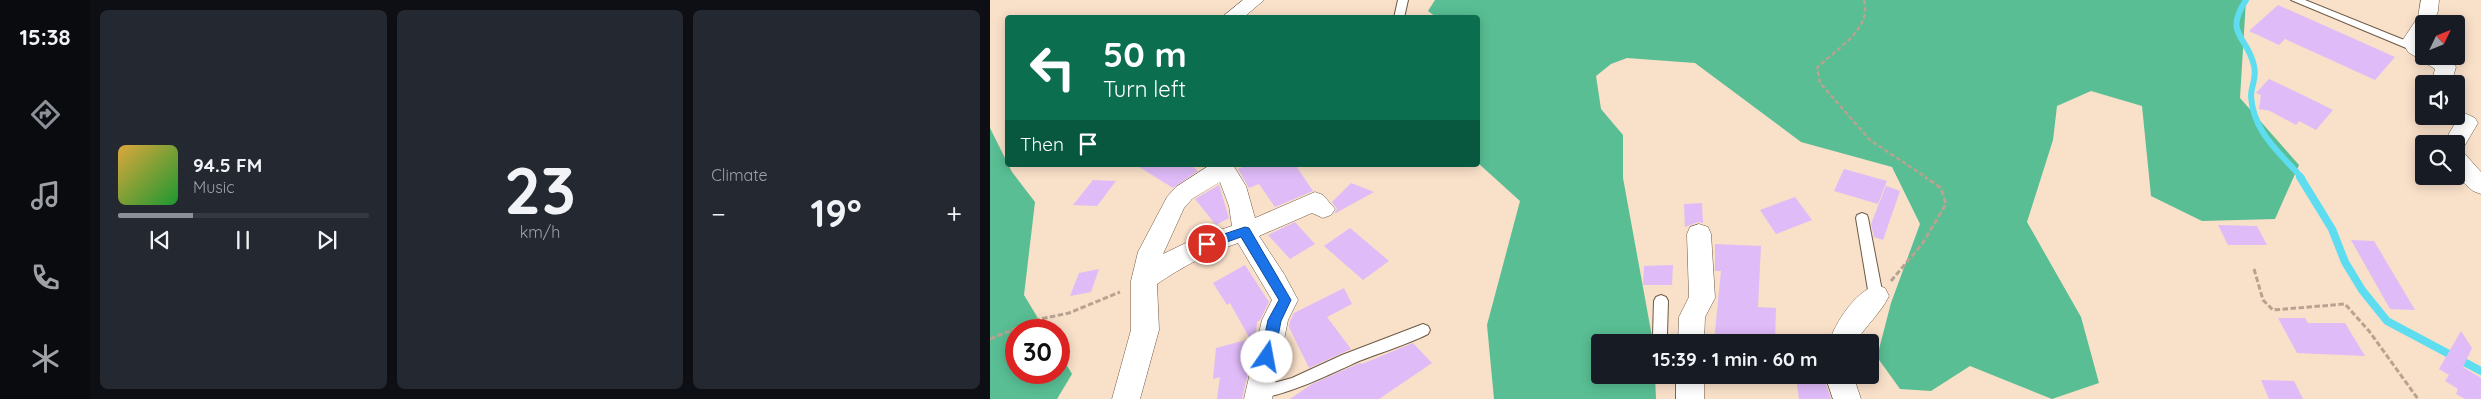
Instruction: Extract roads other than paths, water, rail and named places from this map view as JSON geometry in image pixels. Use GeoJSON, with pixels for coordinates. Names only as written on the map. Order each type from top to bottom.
{"type":"FeatureCollection","features":[{"type":"Feature","properties":{"kind":"street"},"geometry":{"type":"LineString","coordinates":[[1234,15],[1255,0]]}},
{"type":"Feature","properties":{"kind":"street"},"geometry":{"type":"LineString","coordinates":[[2428,15],[2430,0]]}},
{"type":"Feature","properties":{"kind":"street"},"geometry":{"type":"LineString","coordinates":[[2460,135],[2467,123],[2465,122]]}},
{"type":"Feature","properties":{"kind":"street"},"geometry":{"type":"LineString","coordinates":[[1126,399],[1145,330],[1145,279],[1150,252],[1175,203],[1184,193],[1222,167],[1241,206],[1246,236],[1285,300],[1274,320],[1259,396]]}},
{"type":"Feature","properties":{"kind":"street"},"geometry":{"type":"LineString","coordinates":[[2465,171],[2481,184]]}},
{"type":"Feature","properties":{"kind":"street"},"geometry":{"type":"LineString","coordinates":[[1145,279],[1170,262],[1207,244],[1245,231],[1315,202],[1323,209]]}},
{"type":"Feature","properties":{"kind":"street"},"geometry":{"type":"LineString","coordinates":[[1691,334],[1692,317],[1702,298],[1699,234]]}},
{"type":"Feature","properties":{"kind":"street"},"geometry":{"type":"LineString","coordinates":[[1847,334],[1855,319],[1876,296]]}},
{"type":"Feature","properties":{"kind":"street"},"geometry":{"type":"LineString","coordinates":[[1690,384],[1690,399]]}},
{"type":"Feature","properties":{"kind":"street"},"geometry":{"type":"LineString","coordinates":[[1842,384],[1847,399]]}},
{"type":"Feature","properties":{"kind":"lane"},"geometry":{"type":"LineString","coordinates":[[1400,15],[1403,0]]}},
{"type":"Feature","properties":{"kind":"lane"},"geometry":{"type":"LineString","coordinates":[[2296,0],[2415,50]]}},
{"type":"Feature","properties":{"kind":"lane"},"geometry":{"type":"LineString","coordinates":[[1862,218],[1876,296]]}},
{"type":"Feature","properties":{"kind":"lane"},"geometry":{"type":"LineString","coordinates":[[1660,301],[1660,334]]}},
{"type":"Feature","properties":{"kind":"lane"},"geometry":{"type":"LineString","coordinates":[[1259,396],[1300,384],[1348,360],[1423,330]]}},
{"type":"Feature","properties":{"kind":"waterway"},"geometry":{"type":"LineString","coordinates":[[2246,0],[2239,12],[2237,28],[2254,66],[2255,75],[2251,92],[2253,109],[2262,131],[2269,141],[2302,178]]}},
{"type":"Feature","properties":{"kind":"waterway"},"geometry":{"type":"LineString","coordinates":[[2300,177],[2332,229],[2345,262],[2362,290],[2387,321],[2481,371]]}}]}
